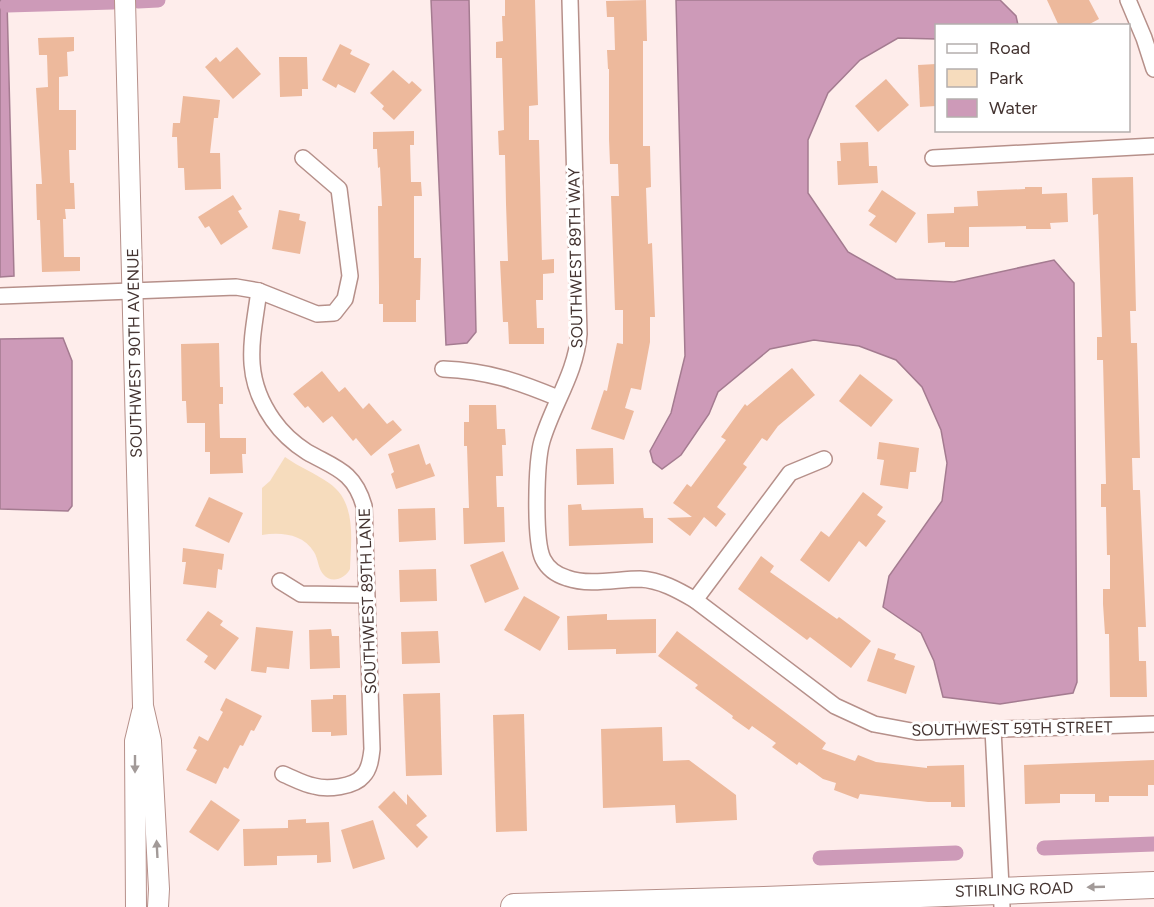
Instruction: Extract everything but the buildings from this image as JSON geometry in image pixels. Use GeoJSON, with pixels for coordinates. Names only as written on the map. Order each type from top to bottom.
{"type":"FeatureCollection","features":[{"type":"Feature","properties":{"kind":"main road","name":"STIRLING ROAD"},"geometry":{"type":"LineString","coordinates":[[514,907],[1001,898],[1154,885]]}},
{"type":"Feature","properties":{"kind":"street","name":"SOUTHWEST 90TH AVENUE"},"geometry":{"type":"LineString","coordinates":[[125,0],[143,706],[151,741],[158,907]]}},
{"type":"Feature","properties":{"kind":"street","name":"SOUTHWEST 89TH WAY"},"geometry":{"type":"LineString","coordinates":[[570,0],[579,334],[572,370],[558,398],[538,459],[539,547],[543,559],[558,575],[570,580],[584,582],[642,579],[660,583],[695,600]]}},
{"type":"Feature","properties":{"kind":"street"},"geometry":{"type":"LineString","coordinates":[[1128,0],[1154,69]]}},
{"type":"Feature","properties":{"kind":"street"},"geometry":{"type":"LineString","coordinates":[[933,158],[1154,146]]}},
{"type":"Feature","properties":{"kind":"street"},"geometry":{"type":"LineString","coordinates":[[0,296],[236,287],[259,291],[306,311],[326,315],[334,313],[345,299],[350,276],[339,189],[303,158]]}},
{"type":"Feature","properties":{"kind":"street","name":"SOUTHWEST 89TH LANE"},"geometry":{"type":"LineString","coordinates":[[259,291],[252,339],[252,371],[256,387],[267,411],[284,435],[305,451],[342,470],[356,486],[364,506],[372,749],[369,766],[362,778],[344,785],[315,787],[283,774]]}},
{"type":"Feature","properties":{"kind":"street"},"geometry":{"type":"LineString","coordinates":[[443,369],[468,370],[513,380],[558,398]]}},
{"type":"Feature","properties":{"kind":"street"},"geometry":{"type":"LineString","coordinates":[[695,600],[790,473],[824,459]]}},
{"type":"Feature","properties":{"kind":"street"},"geometry":{"type":"LineString","coordinates":[[280,581],[301,594],[366,595]]}},
{"type":"Feature","properties":{"kind":"street","name":"SOUTHWEST 59TH STREET"},"geometry":{"type":"LineString","coordinates":[[695,600],[835,706],[855,717],[895,729],[917,732],[1154,724]]}},
{"type":"Feature","properties":{"kind":"street","name":"SOUTHWEST 90TH AVENUE"},"geometry":{"type":"LineString","coordinates":[[136,907],[135,741],[143,706]]}},
{"type":"Feature","properties":{"kind":"street"},"geometry":{"type":"LineString","coordinates":[[993,729],[1001,898]]}},
{"type":"Feature","properties":{"kind":"green space"},"geometry":{"type":"Polygon","coordinates":[[[285,457],[329,483],[344,500],[350,522],[351,546],[350,569],[341,578],[330,579],[321,572],[314,552],[304,541],[284,534],[262,535],[262,488],[270,481],[285,457]]]}},
{"type":"Feature","properties":{"kind":"water"},"geometry":{"type":"Polygon","coordinates":[[[0,0],[7,0],[14,276],[0,277],[0,0]]]}},
{"type":"Feature","properties":{"kind":"water"},"geometry":{"type":"Polygon","coordinates":[[[431,0],[469,0],[476,332],[467,343],[446,345],[431,0]]]}},
{"type":"Feature","properties":{"kind":"water"},"geometry":{"type":"Polygon","coordinates":[[[676,0],[1000,0],[1016,16],[1018,24],[935,24],[935,39],[898,38],[860,60],[828,93],[808,140],[808,193],[848,252],[896,279],[954,282],[1054,260],[1074,283],[1077,682],[1073,693],[1000,704],[943,697],[934,661],[921,633],[883,607],[889,576],[942,501],[947,463],[941,430],[922,387],[896,360],[859,346],[814,340],[770,349],[718,392],[709,414],[681,455],[662,469],[653,462],[650,451],[671,413],[685,356],[676,0]]]}},
{"type":"Feature","properties":{"kind":"water"},"geometry":{"type":"Polygon","coordinates":[[[63,338],[72,361],[72,506],[68,511],[0,509],[0,339],[63,338]]]}},
{"type":"Feature","properties":{"kind":"waterway"},"geometry":{"type":"LineString","coordinates":[[138,1],[158,0]]}},
{"type":"Feature","properties":{"kind":"waterway"},"geometry":{"type":"LineString","coordinates":[[7,5],[113,2]]}},
{"type":"Feature","properties":{"kind":"waterway"},"geometry":{"type":"LineString","coordinates":[[1044,848],[1154,844]]}},
{"type":"Feature","properties":{"kind":"waterway"},"geometry":{"type":"LineString","coordinates":[[820,858],[956,853]]}}]}
